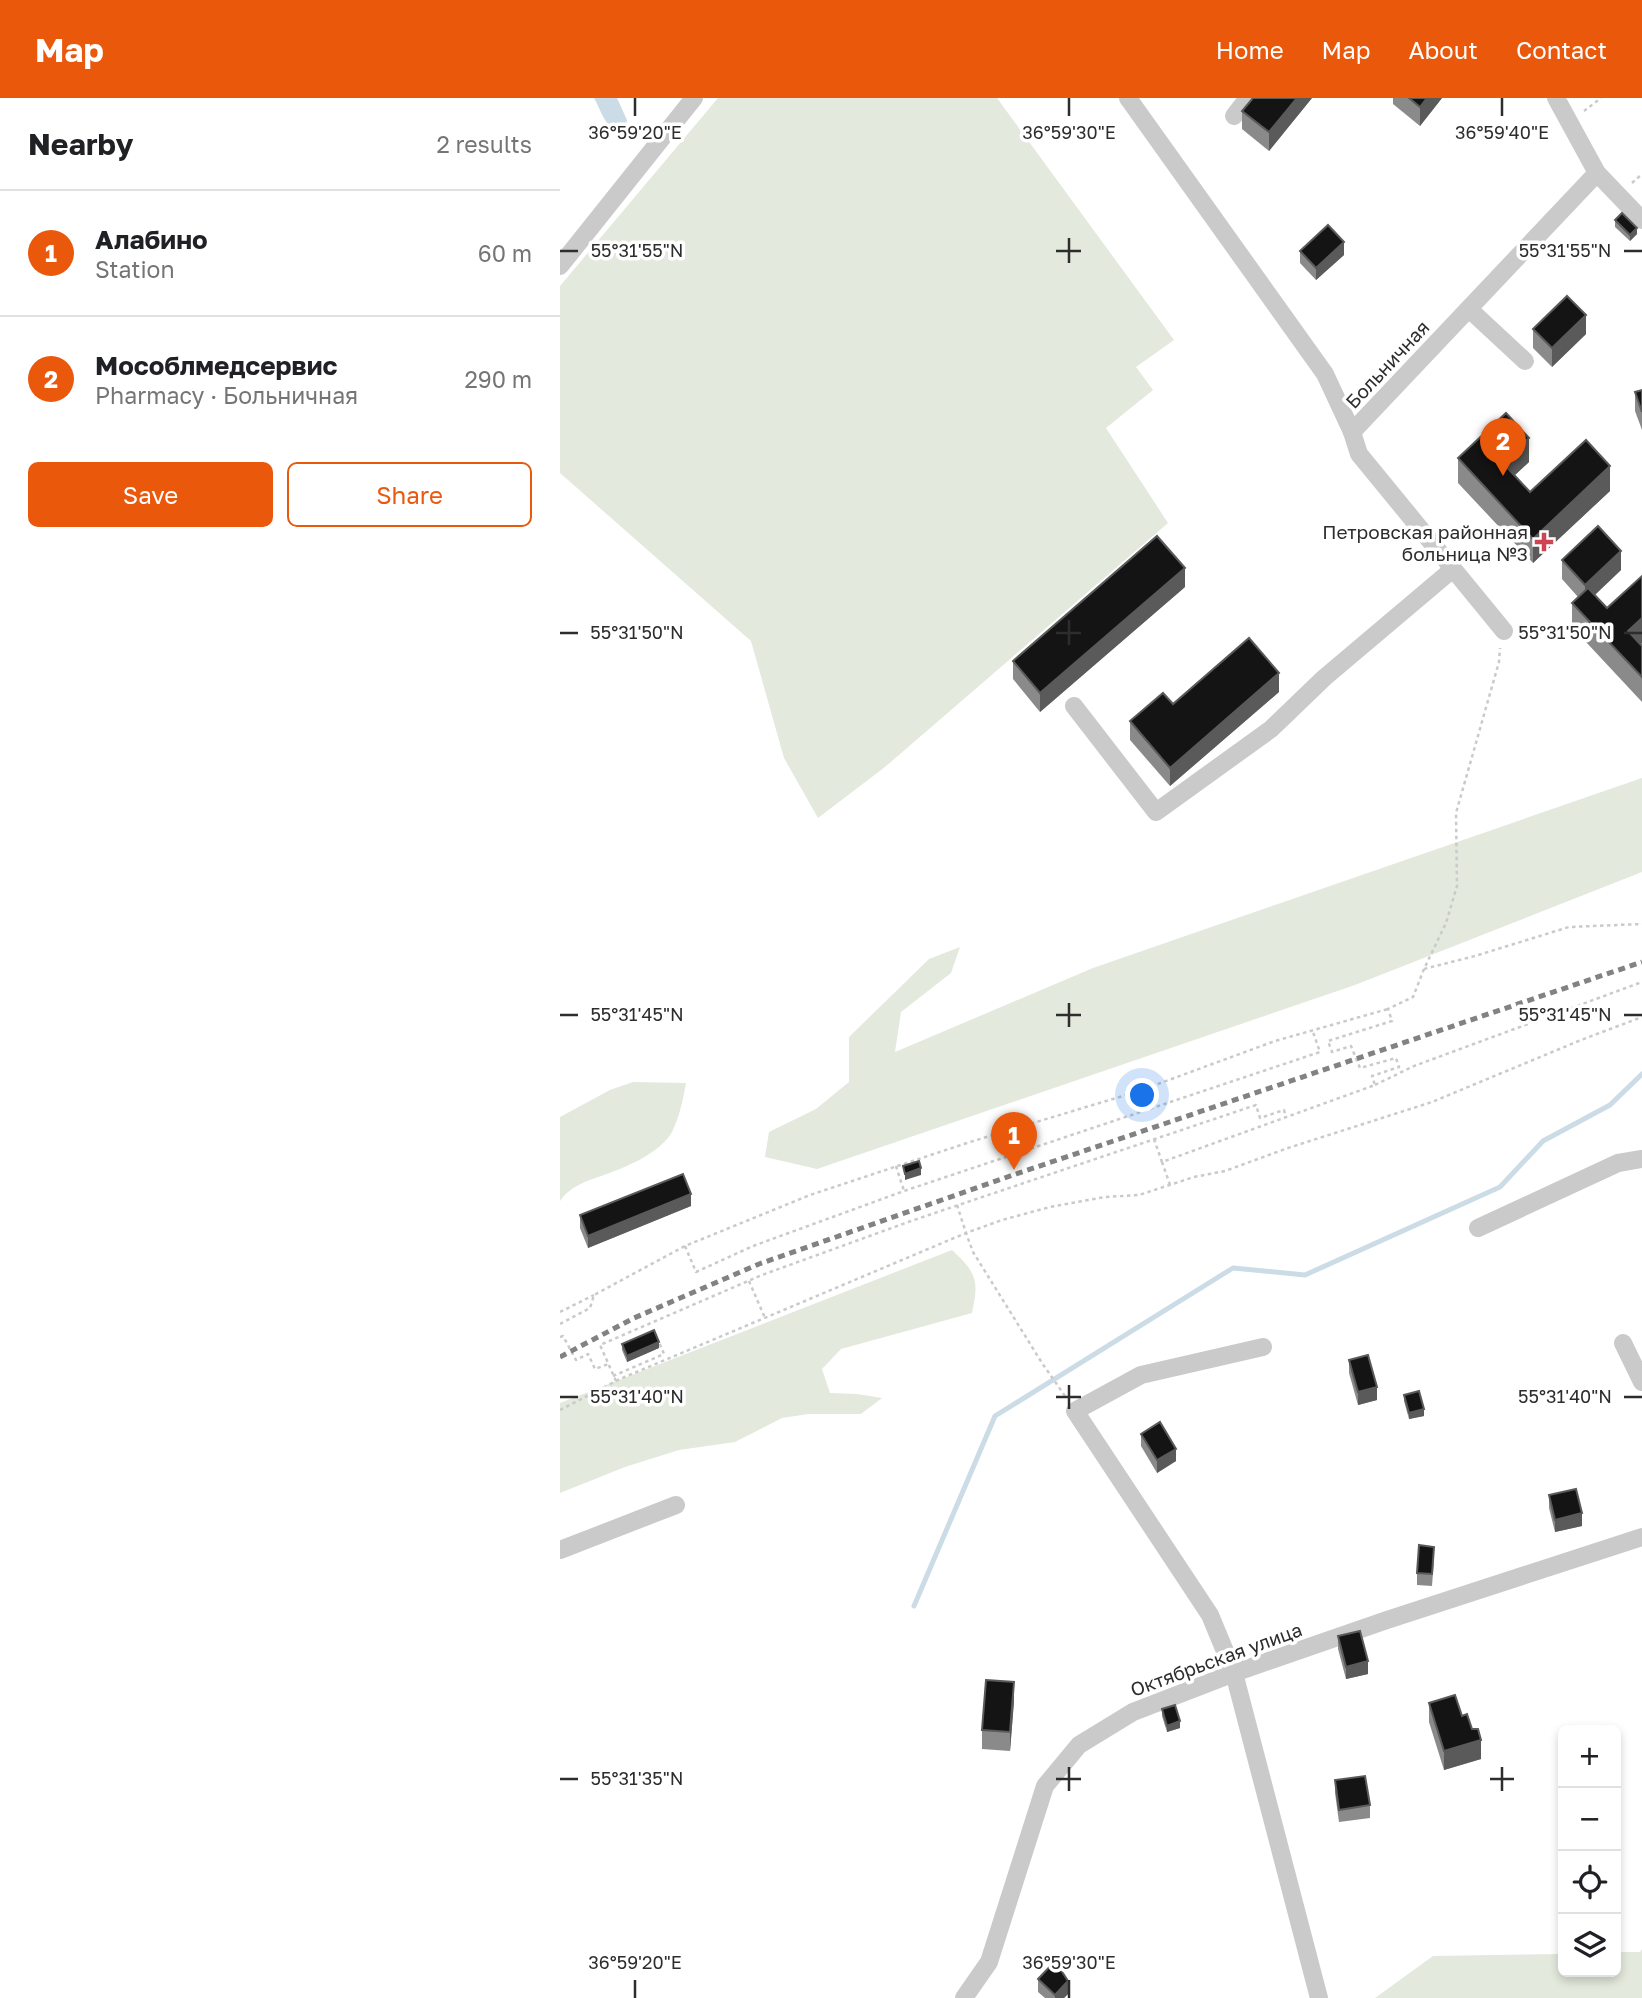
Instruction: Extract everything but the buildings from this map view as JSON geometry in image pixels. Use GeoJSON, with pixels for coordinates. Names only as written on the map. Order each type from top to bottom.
{"type":"FeatureCollection","features":[{"type":"Feature","properties":{"kind":"street"},"geometry":{"type":"LineString","coordinates":[[560,266],[694,98]]}},
{"type":"Feature","properties":{"kind":"street"},"geometry":{"type":"LineString","coordinates":[[1128,98],[1325,374],[1352,432]]}},
{"type":"Feature","properties":{"kind":"street"},"geometry":{"type":"LineString","coordinates":[[1234,117],[1248,98]]}},
{"type":"Feature","properties":{"kind":"street"},"geometry":{"type":"LineString","coordinates":[[1556,98],[1597,173],[1642,220]]}},
{"type":"Feature","properties":{"kind":"street","name":"Больничная"},"geometry":{"type":"LineString","coordinates":[[1504,631],[1359,454],[1352,432],[1597,173]]}},
{"type":"Feature","properties":{"kind":"street"},"geometry":{"type":"LineString","coordinates":[[1469,309],[1525,361]]}},
{"type":"Feature","properties":{"kind":"street"},"geometry":{"type":"LineString","coordinates":[[1074,706],[1156,813],[1272,729],[1324,678],[1453,569]]}},
{"type":"Feature","properties":{"kind":"street"},"geometry":{"type":"LineString","coordinates":[[1478,1228],[1618,1163],[1642,1159]]}},
{"type":"Feature","properties":{"kind":"street"},"geometry":{"type":"LineString","coordinates":[[1623,1343],[1642,1382]]}},
{"type":"Feature","properties":{"kind":"street"},"geometry":{"type":"LineString","coordinates":[[1263,1347],[1141,1374],[1074,1411],[1210,1615],[1234,1673],[1319,1998]]}},
{"type":"Feature","properties":{"kind":"street"},"geometry":{"type":"LineString","coordinates":[[560,1550],[676,1505]]}},
{"type":"Feature","properties":{"kind":"street","name":"Октябрьская улица"},"geometry":{"type":"LineString","coordinates":[[964,1998],[989,1962],[1045,1786],[1079,1745],[1133,1712],[1234,1673],[1642,1537]]}},
{"type":"Feature","properties":{"kind":"path"},"geometry":{"type":"LineString","coordinates":[[1569,123],[1601,98]]}},
{"type":"Feature","properties":{"kind":"path"},"geometry":{"type":"LineString","coordinates":[[560,1312],[685,1246],[810,1195],[1136,1092],[1275,1041],[1388,1009],[1413,997],[1446,923],[1457,887],[1456,813],[1499,662],[1504,631]]}},
{"type":"Feature","properties":{"kind":"path"},"geometry":{"type":"LineString","coordinates":[[1424,969],[1569,927],[1642,924]]}},
{"type":"Feature","properties":{"kind":"path"},"geometry":{"type":"LineString","coordinates":[[1162,1162],[1375,1085],[1414,1066],[1642,982]]}},
{"type":"Feature","properties":{"kind":"path"},"geometry":{"type":"LineString","coordinates":[[1375,1085],[1372,1076],[1399,1067],[1395,1058],[1360,1068],[1351,1046],[1332,1052],[1328,1041],[1392,1021],[1388,1009]]}},
{"type":"Feature","properties":{"kind":"path"},"geometry":{"type":"LineString","coordinates":[[560,1410],[616,1381],[966,1233],[1050,1207],[1105,1196],[1139,1195],[1194,1177],[1226,1171],[1288,1148],[1432,1102],[1642,1017]]}},
{"type":"Feature","properties":{"kind":"path"},"geometry":{"type":"LineString","coordinates":[[685,1246],[696,1272],[753,1246],[904,1191],[1320,1052],[1313,1032]]}},
{"type":"Feature","properties":{"kind":"path"},"geometry":{"type":"LineString","coordinates":[[1136,1092],[1143,1111]]}},
{"type":"Feature","properties":{"kind":"path"},"geometry":{"type":"LineString","coordinates":[[616,1381],[600,1345],[749,1281],[957,1205],[1256,1105],[1260,1118],[1284,1110],[1286,1117]]}},
{"type":"Feature","properties":{"kind":"path"},"geometry":{"type":"LineString","coordinates":[[1154,1139],[1170,1185]]}},
{"type":"Feature","properties":{"kind":"path"},"geometry":{"type":"LineString","coordinates":[[896,1166],[904,1191]]}},
{"type":"Feature","properties":{"kind":"path"},"geometry":{"type":"LineString","coordinates":[[957,1205],[973,1252],[1063,1392]]}},
{"type":"Feature","properties":{"kind":"path"},"geometry":{"type":"LineString","coordinates":[[749,1281],[765,1318]]}},
{"type":"Feature","properties":{"kind":"path"},"geometry":{"type":"LineString","coordinates":[[560,1324],[590,1308],[594,1295]]}},
{"type":"Feature","properties":{"kind":"path"},"geometry":{"type":"LineString","coordinates":[[613,1376],[664,1354],[649,1323]]}},
{"type":"Feature","properties":{"kind":"path"},"geometry":{"type":"LineString","coordinates":[[560,1337],[563,1336],[576,1360],[588,1354],[596,1369],[608,1364]]}},
{"type":"Feature","properties":{"kind":"shaded area"},"geometry":{"type":"Polygon","coordinates":[[[594,98],[617,98],[627,120],[625,135],[608,124],[594,98]]]}},
{"type":"Feature","properties":{"kind":"shaded area"},"geometry":{"type":"Polygon","coordinates":[[[718,98],[997,98],[1174,340],[1136,367],[1153,390],[1106,428],[1168,523],[885,767],[818,818],[784,758],[751,641],[560,473],[560,286],[718,98]]]}},
{"type":"Feature","properties":{"kind":"shaded area"},"geometry":{"type":"Polygon","coordinates":[[[1642,778],[1642,872],[1355,985],[817,1169],[765,1157],[769,1132],[816,1109],[849,1082],[849,1037],[929,959],[960,947],[951,973],[901,1012],[895,1052],[1093,968],[1642,778]]]}},
{"type":"Feature","properties":{"kind":"shaded area"},"geometry":{"type":"Polygon","coordinates":[[[633,1082],[686,1083],[673,1130],[651,1153],[578,1185],[560,1201],[560,1117],[610,1090],[633,1082]]]}},
{"type":"Feature","properties":{"kind":"shaded area"},"geometry":{"type":"Polygon","coordinates":[[[952,1250],[967,1265],[974,1278],[972,1313],[841,1349],[822,1369],[830,1393],[882,1398],[861,1414],[808,1414],[782,1418],[735,1442],[679,1450],[625,1467],[560,1493],[560,1403],[952,1250]]]}},
{"type":"Feature","properties":{"kind":"shaded area"},"geometry":{"type":"Polygon","coordinates":[[[1642,1949],[1642,1998],[1375,1998],[1433,1956],[1558,1954],[1558,1977],[1621,1977],[1621,1952],[1640,1952],[1642,1949]]]}},
{"type":"Feature","properties":{"kind":"waterway"},"geometry":{"type":"LineString","coordinates":[[914,1606],[995,1416],[1233,1268],[1305,1275],[1500,1187],[1543,1141],[1610,1105],[1642,1074]]}},
{"type":"Feature","properties":{"kind":"railway"},"geometry":{"type":"LineString","coordinates":[[560,1357],[634,1318],[759,1264],[1642,962]]}},
{"type":"Feature","properties":{"kind":"place","name":"Мособлмедсервис"},"geometry":{"type":"Point","coordinates":[1503,476]}},
{"type":"Feature","properties":{"kind":"place","name":"Петровская районная больница №3"},"geometry":{"type":"Point","coordinates":[1544,542]}},
{"type":"Feature","properties":{"kind":"place","name":"Алабино"},"geometry":{"type":"Point","coordinates":[1014,1170]}}]}
